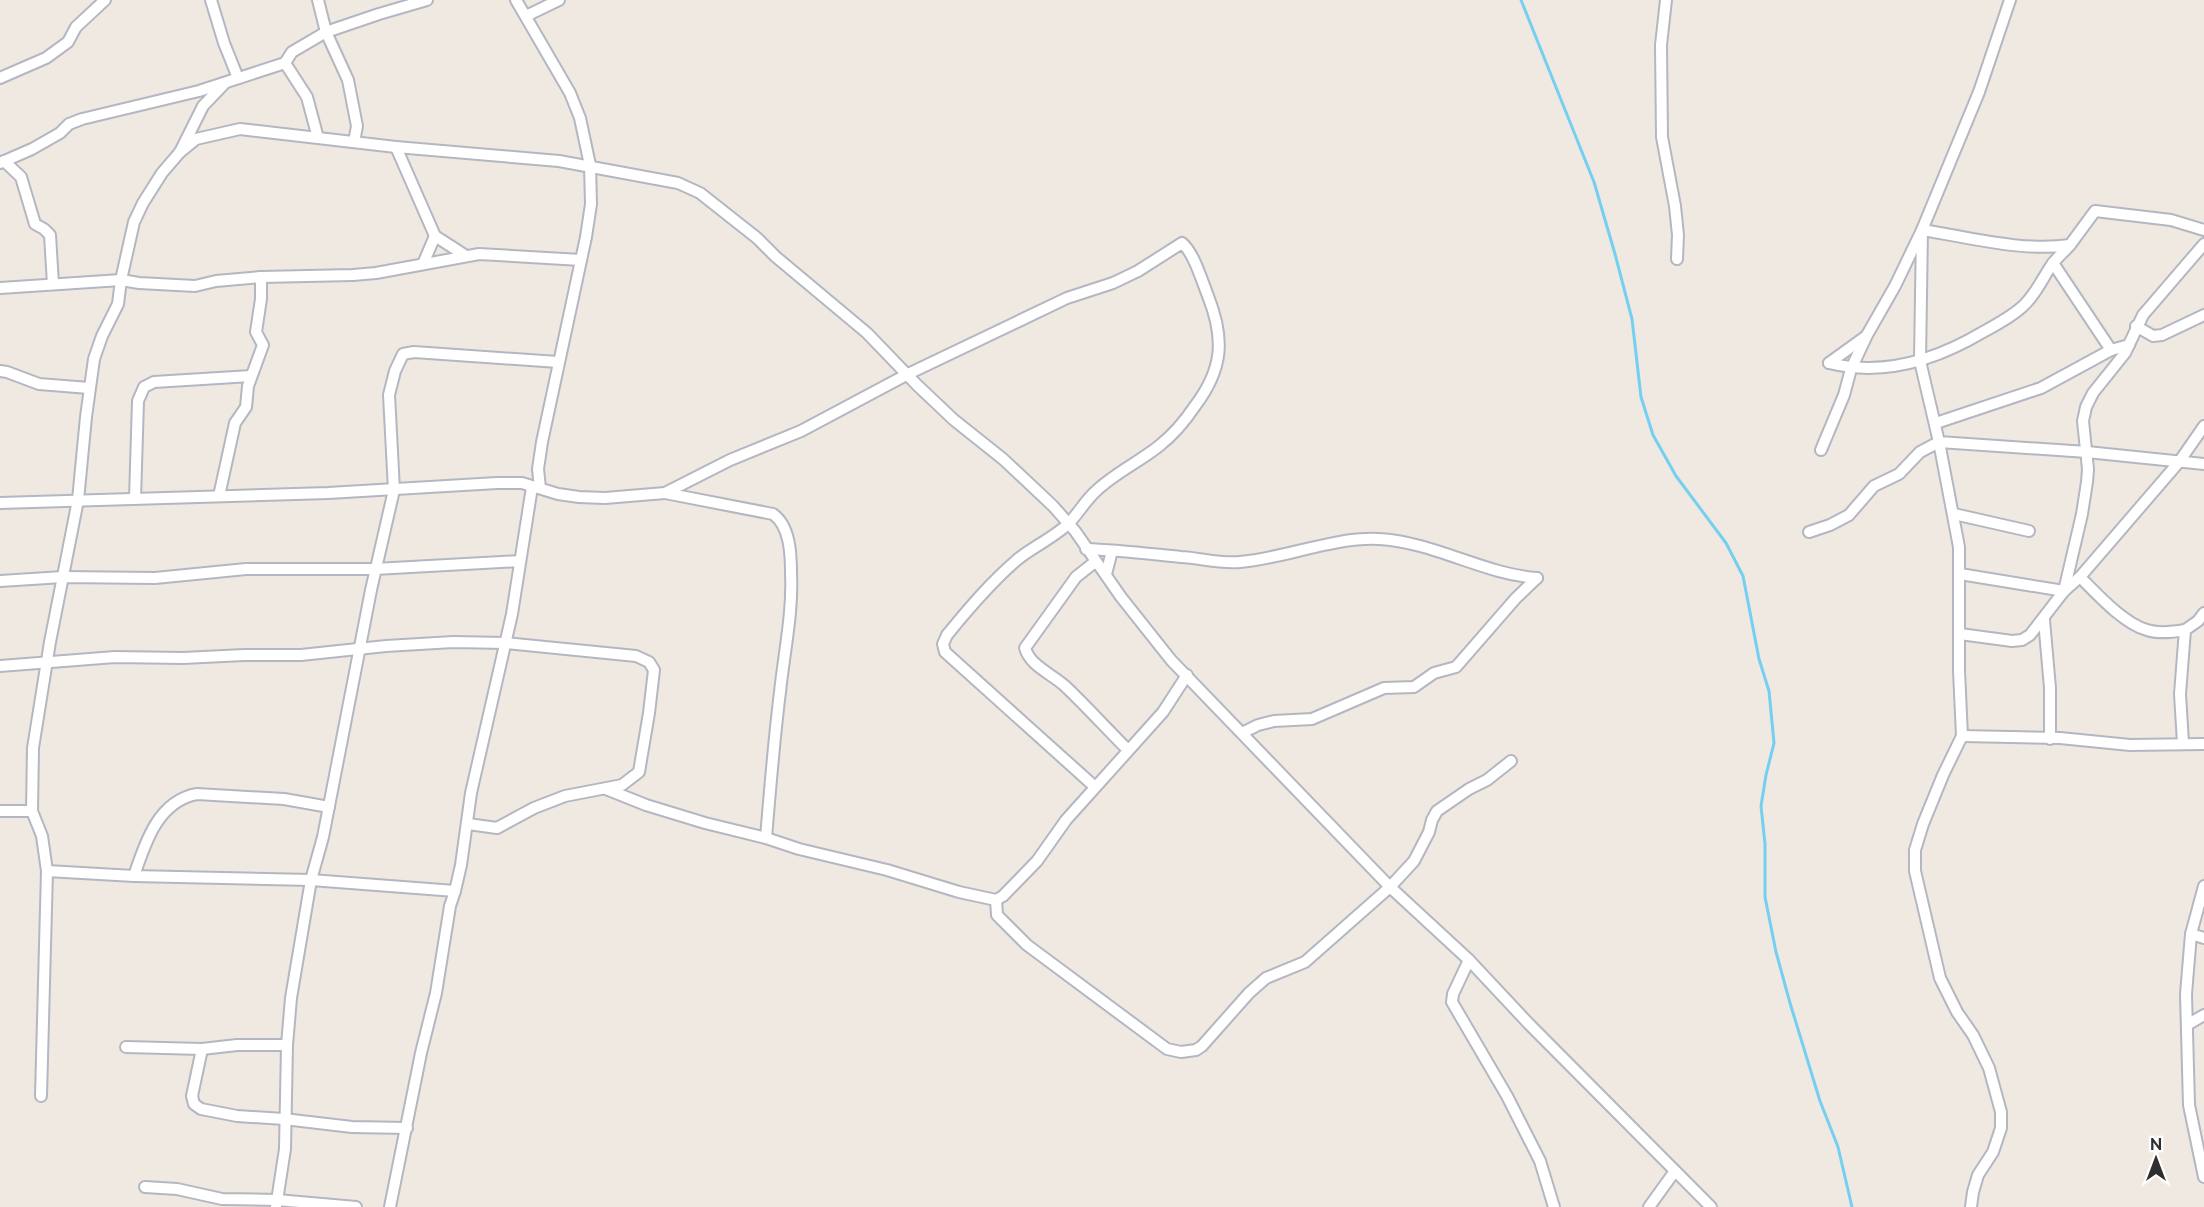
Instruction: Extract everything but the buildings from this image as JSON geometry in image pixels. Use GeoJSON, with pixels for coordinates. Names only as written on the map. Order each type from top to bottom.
{"type":"FeatureCollection","features":[{"type":"Feature","properties":{"kind":"street"},"geometry":{"type":"LineString","coordinates":[[1,76],[45,58],[68,42],[76,27],[105,0]]}},
{"type":"Feature","properties":{"kind":"street"},"geometry":{"type":"LineString","coordinates":[[211,0],[238,78]]}},
{"type":"Feature","properties":{"kind":"street"},"geometry":{"type":"LineString","coordinates":[[318,0],[326,32],[348,80],[357,126],[354,142]]}},
{"type":"Feature","properties":{"kind":"street"},"geometry":{"type":"LineString","coordinates":[[53,284],[50,235],[35,224],[21,177],[2,162],[32,149],[60,133],[69,124],[82,119],[224,84],[285,63],[292,51],[326,32],[427,0]]}},
{"type":"Feature","properties":{"kind":"street"},"geometry":{"type":"LineString","coordinates":[[390,1207],[423,1042],[436,993],[450,906],[456,891],[471,793],[506,643],[531,486],[538,469],[591,204],[590,165],[583,128],[576,107],[516,0]]}},
{"type":"Feature","properties":{"kind":"street"},"geometry":{"type":"LineString","coordinates":[[526,16],[559,0]]}},
{"type":"Feature","properties":{"kind":"street"},"geometry":{"type":"LineString","coordinates":[[1666,0],[1661,45],[1661,114],[1664,152],[1675,206],[1678,235],[1677,259]]}},
{"type":"Feature","properties":{"kind":"street"},"geometry":{"type":"LineString","coordinates":[[1821,450],[1844,395],[1851,369],[1922,230],[1979,92],[2010,0]]}},
{"type":"Feature","properties":{"kind":"street"},"geometry":{"type":"LineString","coordinates":[[285,63],[308,97],[318,138]]}},
{"type":"Feature","properties":{"kind":"street"},"geometry":{"type":"LineString","coordinates":[[180,152],[203,106],[224,84]]}},
{"type":"Feature","properties":{"kind":"street"},"geometry":{"type":"LineString","coordinates":[[357,126],[372,144]]}},
{"type":"Feature","properties":{"kind":"street"},"geometry":{"type":"LineString","coordinates":[[41,1096],[47,871],[42,836],[32,811],[33,748],[55,613],[78,500],[89,388],[99,341],[118,304],[134,222],[162,173],[180,152],[196,139],[240,129],[396,147],[590,165],[678,183],[700,193],[757,238],[776,257],[867,333],[954,420],[1002,459],[1053,506],[1069,524],[1142,624],[1186,675],[1390,887],[1470,960],[1528,1023],[1711,1207]]}},
{"type":"Feature","properties":{"kind":"street"},"geometry":{"type":"LineString","coordinates":[[396,147],[435,236],[465,256]]}},
{"type":"Feature","properties":{"kind":"street"},"geometry":{"type":"LineString","coordinates":[[1867,335],[1829,363],[1851,369],[1890,367],[1920,361],[1947,352],[1969,341],[2023,307],[2053,262],[2070,245],[2095,211],[2171,220],[2204,230]]}},
{"type":"Feature","properties":{"kind":"street"},"geometry":{"type":"LineString","coordinates":[[1922,230],[2026,246],[2070,245]]}},
{"type":"Feature","properties":{"kind":"street"},"geometry":{"type":"LineString","coordinates":[[1922,230],[1920,361],[1936,423],[1954,514],[1960,574],[1962,736],[1923,824],[1915,850],[1915,861],[1940,978],[1989,1068],[2001,1112],[2001,1128],[1993,1152],[1978,1175],[1972,1192],[1971,1207]]}},
{"type":"Feature","properties":{"kind":"street"},"geometry":{"type":"LineString","coordinates":[[423,264],[435,236]]}},
{"type":"Feature","properties":{"kind":"street"},"geometry":{"type":"LineString","coordinates":[[665,493],[730,460],[810,426],[908,374],[1067,298],[1113,283],[1138,271],[1179,244],[1185,245],[1211,304],[1218,328],[1220,350],[1217,369],[1210,385],[1184,422],[1159,446],[1095,491],[1069,524],[1033,548],[1002,573],[947,635],[943,644],[945,652],[1094,786]]}},
{"type":"Feature","properties":{"kind":"street"},"geometry":{"type":"LineString","coordinates":[[2064,591],[2082,514],[2088,469],[2083,421],[2086,408],[2093,393],[2120,360],[2136,326],[2154,301],[2204,244]]}},
{"type":"Feature","properties":{"kind":"street"},"geometry":{"type":"LineString","coordinates":[[0,288],[121,280],[195,286],[261,276],[376,273],[465,256],[489,254],[581,260]]}},
{"type":"Feature","properties":{"kind":"street"},"geometry":{"type":"LineString","coordinates":[[2053,262],[2111,350]]}},
{"type":"Feature","properties":{"kind":"street"},"geometry":{"type":"LineString","coordinates":[[219,496],[235,423],[246,407],[251,376],[263,345],[256,332],[261,299],[261,276]]}},
{"type":"Feature","properties":{"kind":"street"},"geometry":{"type":"LineString","coordinates":[[2136,326],[2153,336],[2162,335],[2204,315]]}},
{"type":"Feature","properties":{"kind":"street"},"geometry":{"type":"LineString","coordinates":[[1936,423],[2041,388],[2111,350],[2129,345]]}},
{"type":"Feature","properties":{"kind":"street"},"geometry":{"type":"LineString","coordinates":[[276,1204],[285,1149],[286,1046],[291,998],[311,880],[329,807],[375,569],[394,490],[389,395],[395,371],[402,354],[414,352],[558,362]]}},
{"type":"Feature","properties":{"kind":"street"},"geometry":{"type":"LineString","coordinates":[[0,371],[39,384],[89,388]]}},
{"type":"Feature","properties":{"kind":"street"},"geometry":{"type":"LineString","coordinates":[[135,499],[138,401],[144,387],[154,382],[251,376]]}},
{"type":"Feature","properties":{"kind":"street"},"geometry":{"type":"LineString","coordinates":[[1960,634],[2012,641],[2022,640],[2030,635],[2044,620],[2064,591],[2080,577],[2179,462],[2204,426]]}},
{"type":"Feature","properties":{"kind":"street"},"geometry":{"type":"LineString","coordinates":[[1809,532],[1849,515],[1874,486],[1899,474],[1920,452],[1939,442],[2086,452],[2204,464]]}},
{"type":"Feature","properties":{"kind":"street"},"geometry":{"type":"LineString","coordinates":[[531,486],[538,469]]}},
{"type":"Feature","properties":{"kind":"street"},"geometry":{"type":"LineString","coordinates":[[0,503],[394,490],[497,483],[531,486],[579,497],[605,498],[665,493],[773,514],[781,520],[787,533],[791,598],[766,838]]}},
{"type":"Feature","properties":{"kind":"street"},"geometry":{"type":"LineString","coordinates":[[1954,514],[2029,531]]}},
{"type":"Feature","properties":{"kind":"street"},"geometry":{"type":"LineString","coordinates":[[1086,549],[1221,563],[1269,558],[1337,543],[1378,539],[1450,554],[1515,577],[1537,578],[1516,598],[1456,667],[1434,673],[1414,687],[1384,688],[1312,719],[1274,721],[1258,725],[1242,733]]}},
{"type":"Feature","properties":{"kind":"street"},"geometry":{"type":"LineString","coordinates":[[1106,574],[1112,551]]}},
{"type":"Feature","properties":{"kind":"street"},"geometry":{"type":"LineString","coordinates":[[0,581],[63,577],[155,578],[246,569],[375,569],[520,561]]}},
{"type":"Feature","properties":{"kind":"street"},"geometry":{"type":"LineString","coordinates":[[1095,562],[1076,577],[1024,648],[1035,663],[1064,685],[1127,749]]}},
{"type":"Feature","properties":{"kind":"street"},"geometry":{"type":"LineString","coordinates":[[1960,574],[2064,591]]}},
{"type":"Feature","properties":{"kind":"street"},"geometry":{"type":"LineString","coordinates":[[2080,577],[2122,615],[2141,628],[2161,632],[2185,630],[2198,621],[2204,613]]}},
{"type":"Feature","properties":{"kind":"street"},"geometry":{"type":"LineString","coordinates":[[2044,620],[2050,688],[2050,739]]}},
{"type":"Feature","properties":{"kind":"street"},"geometry":{"type":"LineString","coordinates":[[2183,743],[2180,694],[2185,630]]}},
{"type":"Feature","properties":{"kind":"street"},"geometry":{"type":"LineString","coordinates":[[0,666],[122,657],[301,655],[453,642],[506,643],[636,656],[649,662],[654,670],[639,772],[622,785],[565,796],[534,808],[497,828],[468,824]]}},
{"type":"Feature","properties":{"kind":"street"},"geometry":{"type":"LineString","coordinates":[[606,789],[646,806],[799,849],[887,870],[950,890],[996,900],[1003,896],[1037,861],[1094,786],[1163,712],[1186,675]]}},
{"type":"Feature","properties":{"kind":"street"},"geometry":{"type":"LineString","coordinates":[[1962,736],[2130,745],[2204,744]]}},
{"type":"Feature","properties":{"kind":"street"},"geometry":{"type":"LineString","coordinates":[[996,900],[997,915],[1027,945],[1154,1041],[1167,1049],[1181,1052],[1196,1050],[1266,978],[1305,962],[1390,887],[1419,853],[1437,811],[1498,772],[1511,760]]}},
{"type":"Feature","properties":{"kind":"street"},"geometry":{"type":"LineString","coordinates":[[134,876],[145,844],[157,820],[168,808],[185,796],[197,794],[284,799],[329,807]]}},
{"type":"Feature","properties":{"kind":"street"},"geometry":{"type":"LineString","coordinates":[[0,811],[32,811]]}},
{"type":"Feature","properties":{"kind":"street"},"geometry":{"type":"LineString","coordinates":[[47,871],[134,876],[311,880],[456,891]]}},
{"type":"Feature","properties":{"kind":"street"},"geometry":{"type":"LineString","coordinates":[[2204,886],[2190,934],[2186,994],[2189,1105],[2204,1177]]}},
{"type":"Feature","properties":{"kind":"street"},"geometry":{"type":"LineString","coordinates":[[2190,934],[2204,938]]}},
{"type":"Feature","properties":{"kind":"street"},"geometry":{"type":"LineString","coordinates":[[1470,960],[1453,994],[1452,1002],[1507,1096],[1539,1161],[1554,1207]]}},
{"type":"Feature","properties":{"kind":"street"},"geometry":{"type":"LineString","coordinates":[[2187,1025],[2204,1015]]}},
{"type":"Feature","properties":{"kind":"street"},"geometry":{"type":"LineString","coordinates":[[126,1047],[202,1049],[237,1045],[286,1046]]}},
{"type":"Feature","properties":{"kind":"street"},"geometry":{"type":"LineString","coordinates":[[202,1049],[192,1096],[194,1104],[201,1109],[237,1116],[352,1127],[406,1128]]}},
{"type":"Feature","properties":{"kind":"street"},"geometry":{"type":"LineString","coordinates":[[1649,1207],[1675,1171]]}},
{"type":"Feature","properties":{"kind":"street"},"geometry":{"type":"LineString","coordinates":[[145,1188],[177,1189],[222,1199],[276,1204],[356,1207]]}},
{"type":"Feature","properties":{"kind":"waterway"},"geometry":{"type":"LineString","coordinates":[[1521,0],[1594,182],[1632,319],[1641,397],[1653,435],[1676,476],[1726,543],[1743,576],[1759,659],[1769,691],[1774,743],[1761,806],[1765,844],[1765,897],[1776,952],[1790,1003],[1820,1101],[1838,1147],[1852,1207]]}}]}
